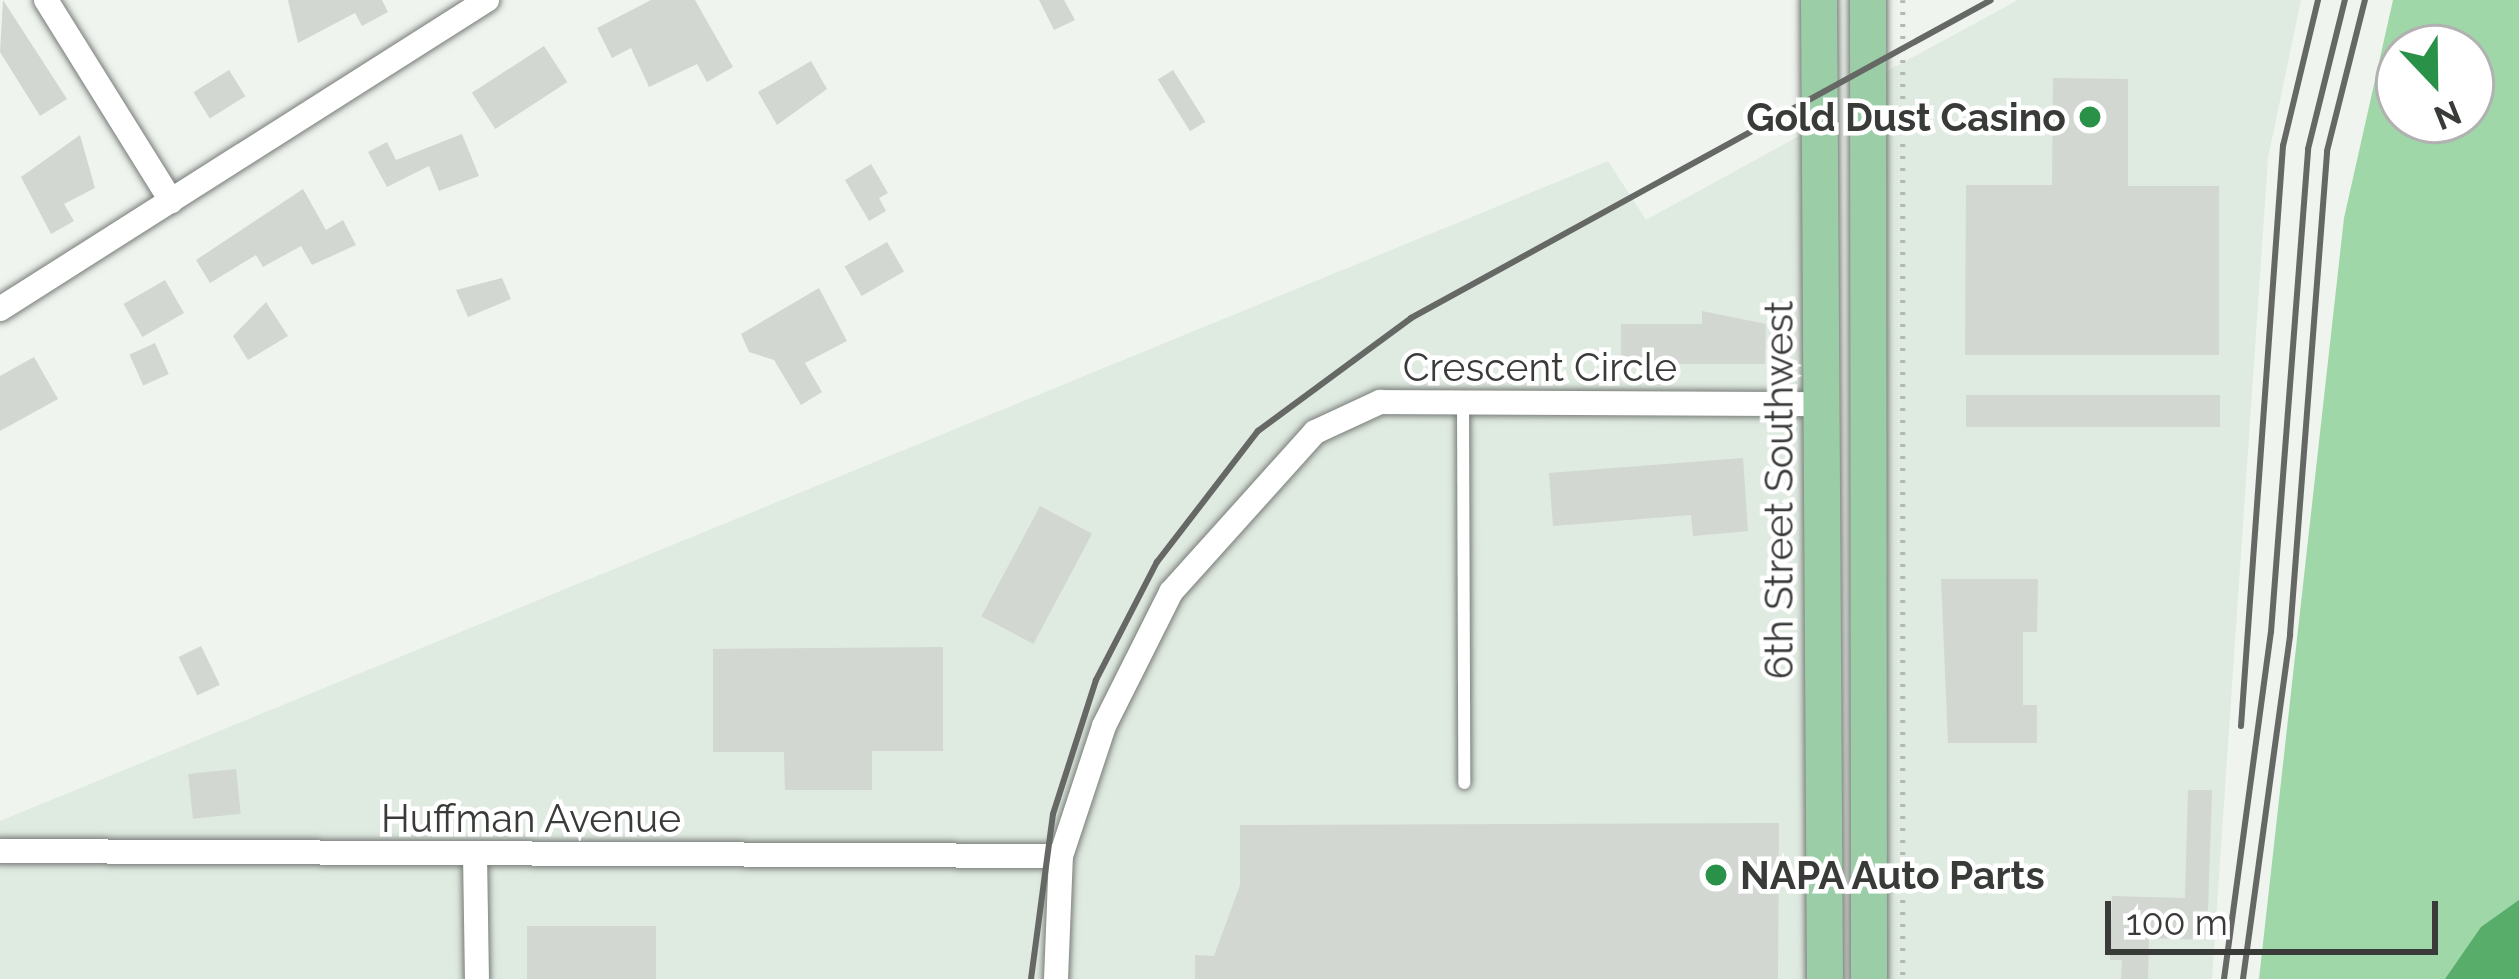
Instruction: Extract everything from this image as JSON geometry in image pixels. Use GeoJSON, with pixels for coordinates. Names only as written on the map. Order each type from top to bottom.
{"type":"FeatureCollection","features":[{"type":"Feature","properties":{"kind":"main road","name":"6th Street Southwest"},"geometry":{"type":"LineString","coordinates":[[1819,0],[1825,979]]}},
{"type":"Feature","properties":{"kind":"main road"},"geometry":{"type":"LineString","coordinates":[[1868,0],[1868,979]]}},
{"type":"Feature","properties":{"kind":"street"},"geometry":{"type":"LineString","coordinates":[[46,0],[171,201]]}},
{"type":"Feature","properties":{"kind":"street"},"geometry":{"type":"LineString","coordinates":[[0,309],[487,0]]}},
{"type":"Feature","properties":{"kind":"street","name":"Crescent Circle"},"geometry":{"type":"LineString","coordinates":[[1056,979],[1061,856],[1112,709],[1214,533],[1315,432],[1380,402],[1820,404]]}},
{"type":"Feature","properties":{"kind":"street","name":"Huffman Avenue"},"geometry":{"type":"LineString","coordinates":[[0,850],[1061,856]]}},
{"type":"Feature","properties":{"kind":"street"},"geometry":{"type":"LineString","coordinates":[[476,854],[477,979]]}},
{"type":"Feature","properties":{"kind":"lane"},"geometry":{"type":"LineString","coordinates":[[1463,402],[1464,783]]}},
{"type":"Feature","properties":{"kind":"path"},"geometry":{"type":"LineString","coordinates":[[1903,0],[1903,979]]}},
{"type":"Feature","properties":{"kind":"shaded area"},"geometry":{"type":"Polygon","coordinates":[[[2018,0],[2301,0],[2268,158],[2212,979],[1870,979],[1867,82],[2018,0]]]}},
{"type":"Feature","properties":{"kind":"shaded area"},"geometry":{"type":"Polygon","coordinates":[[[2393,0],[2519,0],[2519,979],[2259,979],[2344,218],[2375,80],[2375,144],[2495,144],[2495,24],[2388,24],[2393,0]]]}},
{"type":"Feature","properties":{"kind":"shaded area"},"geometry":{"type":"Polygon","coordinates":[[[1819,125],[1824,979],[0,979],[0,821],[1608,161],[1646,220],[1819,125]]]}},
{"type":"Feature","properties":{"kind":"shaded area"},"geometry":{"type":"Polygon","coordinates":[[[2519,900],[2519,979],[2445,979],[2481,927],[2519,900]]]}},
{"type":"Feature","properties":{"kind":"building"},"geometry":{"type":"Polygon","coordinates":[[[3,0],[67,99],[40,116],[0,52],[3,0]]]}},
{"type":"Feature","properties":{"kind":"building"},"geometry":{"type":"Polygon","coordinates":[[[288,0],[382,0],[388,12],[362,26],[355,13],[298,43],[288,0]]]}},
{"type":"Feature","properties":{"kind":"building"},"geometry":{"type":"Polygon","coordinates":[[[651,0],[695,0],[733,67],[707,82],[697,64],[649,87],[631,48],[612,58],[597,28],[651,0]]]}},
{"type":"Feature","properties":{"kind":"building"},"geometry":{"type":"Polygon","coordinates":[[[1039,0],[1064,0],[1075,20],[1054,30],[1039,0]]]}},
{"type":"Feature","properties":{"kind":"building"},"geometry":{"type":"Polygon","coordinates":[[[544,46],[567,82],[495,129],[472,93],[544,46]]]}},
{"type":"Feature","properties":{"kind":"building"},"geometry":{"type":"Polygon","coordinates":[[[811,61],[827,89],[777,125],[758,92],[811,61]]]}},
{"type":"Feature","properties":{"kind":"building"},"geometry":{"type":"Polygon","coordinates":[[[229,70],[245,96],[210,119],[193,92],[229,70]]]}},
{"type":"Feature","properties":{"kind":"building"},"geometry":{"type":"Polygon","coordinates":[[[1173,70],[1205,122],[1190,131],[1158,80],[1173,70]]]}},
{"type":"Feature","properties":{"kind":"building"},"geometry":{"type":"Polygon","coordinates":[[[2053,78],[2128,79],[2128,186],[2219,186],[2219,355],[1965,355],[1966,185],[2052,185],[2053,78]]]}},
{"type":"Feature","properties":{"kind":"building"},"geometry":{"type":"Polygon","coordinates":[[[462,134],[479,176],[439,191],[429,166],[387,187],[368,152],[387,142],[396,160],[462,134]]]}},
{"type":"Feature","properties":{"kind":"building"},"geometry":{"type":"Polygon","coordinates":[[[80,135],[95,188],[64,204],[74,221],[51,234],[21,177],[80,135]]]}},
{"type":"Feature","properties":{"kind":"building"},"geometry":{"type":"Polygon","coordinates":[[[871,164],[888,193],[879,198],[886,211],[869,221],[845,180],[871,164]]]}},
{"type":"Feature","properties":{"kind":"building"},"geometry":{"type":"Polygon","coordinates":[[[303,189],[326,230],[343,220],[356,245],[312,265],[301,246],[263,267],[256,255],[210,283],[196,260],[303,189]]]}},
{"type":"Feature","properties":{"kind":"building"},"geometry":{"type":"Polygon","coordinates":[[[887,242],[904,271],[862,296],[845,266],[887,242]]]}},
{"type":"Feature","properties":{"kind":"building"},"geometry":{"type":"Polygon","coordinates":[[[502,278],[511,299],[468,317],[456,290],[502,278]]]}},
{"type":"Feature","properties":{"kind":"building"},"geometry":{"type":"Polygon","coordinates":[[[165,280],[184,313],[142,337],[123,304],[165,280]]]}},
{"type":"Feature","properties":{"kind":"building"},"geometry":{"type":"Polygon","coordinates":[[[819,288],[847,341],[805,363],[822,392],[801,405],[774,360],[749,352],[741,334],[819,288]]]}},
{"type":"Feature","properties":{"kind":"building"},"geometry":{"type":"Polygon","coordinates":[[[266,302],[288,336],[248,360],[233,336],[266,302]]]}},
{"type":"Feature","properties":{"kind":"building"},"geometry":{"type":"Polygon","coordinates":[[[1702,311],[1766,324],[1765,364],[1621,364],[1621,324],[1702,324],[1702,311]]]}},
{"type":"Feature","properties":{"kind":"building"},"geometry":{"type":"Polygon","coordinates":[[[155,343],[169,374],[143,385],[129,354],[155,343]]]}},
{"type":"Feature","properties":{"kind":"building"},"geometry":{"type":"Polygon","coordinates":[[[34,357],[58,399],[0,431],[0,376],[34,357]]]}},
{"type":"Feature","properties":{"kind":"building"},"geometry":{"type":"Polygon","coordinates":[[[1966,395],[2220,395],[2220,427],[1966,427],[1966,395]]]}},
{"type":"Feature","properties":{"kind":"building"},"geometry":{"type":"Polygon","coordinates":[[[1743,458],[1748,531],[1693,536],[1691,515],[1553,526],[1549,473],[1743,458]]]}},
{"type":"Feature","properties":{"kind":"building"},"geometry":{"type":"Polygon","coordinates":[[[1040,506],[1092,534],[1033,644],[981,616],[1040,506]]]}},
{"type":"Feature","properties":{"kind":"building"},"geometry":{"type":"Polygon","coordinates":[[[1941,579],[2038,579],[2037,632],[2023,632],[2023,705],[2037,705],[2037,743],[1948,743],[1941,579]]]}},
{"type":"Feature","properties":{"kind":"building"},"geometry":{"type":"Polygon","coordinates":[[[201,646],[220,685],[197,696],[179,657],[201,646]]]}},
{"type":"Feature","properties":{"kind":"building"},"geometry":{"type":"Polygon","coordinates":[[[943,647],[943,751],[872,751],[872,790],[785,790],[784,752],[713,752],[713,649],[943,647]]]}},
{"type":"Feature","properties":{"kind":"building"},"geometry":{"type":"Polygon","coordinates":[[[236,769],[241,814],[193,819],[188,774],[236,769]]]}},
{"type":"Feature","properties":{"kind":"building"},"geometry":{"type":"Polygon","coordinates":[[[2188,790],[2212,790],[2207,940],[2149,938],[2148,979],[2121,979],[2122,960],[2110,960],[2112,896],[2185,898],[2188,790]]]}},
{"type":"Feature","properties":{"kind":"building"},"geometry":{"type":"Polygon","coordinates":[[[1779,823],[1778,979],[1195,979],[1195,955],[1214,956],[1240,885],[1240,825],[1779,823]]]}},
{"type":"Feature","properties":{"kind":"building"},"geometry":{"type":"Polygon","coordinates":[[[527,926],[656,926],[656,979],[527,979],[527,926]]]}},
{"type":"Feature","properties":{"kind":"railway"},"geometry":{"type":"LineString","coordinates":[[1031,979],[1053,814],[1096,680],[1157,562],[1258,431],[1411,318],[1991,0]]}},
{"type":"Feature","properties":{"kind":"railway"},"geometry":{"type":"LineString","coordinates":[[2241,726],[2283,146],[2318,0]]}},
{"type":"Feature","properties":{"kind":"railway"},"geometry":{"type":"LineString","coordinates":[[2224,979],[2271,632],[2308,149],[2345,0]]}},
{"type":"Feature","properties":{"kind":"railway"},"geometry":{"type":"LineString","coordinates":[[2243,979],[2290,634],[2327,151],[2365,0]]}},
{"type":"Feature","properties":{"kind":"place","name":"Gold Dust Casino"},"geometry":{"type":"Point","coordinates":[2090,117]}},
{"type":"Feature","properties":{"kind":"place","name":"NAPA Auto Parts"},"geometry":{"type":"Point","coordinates":[1716,875]}}]}
